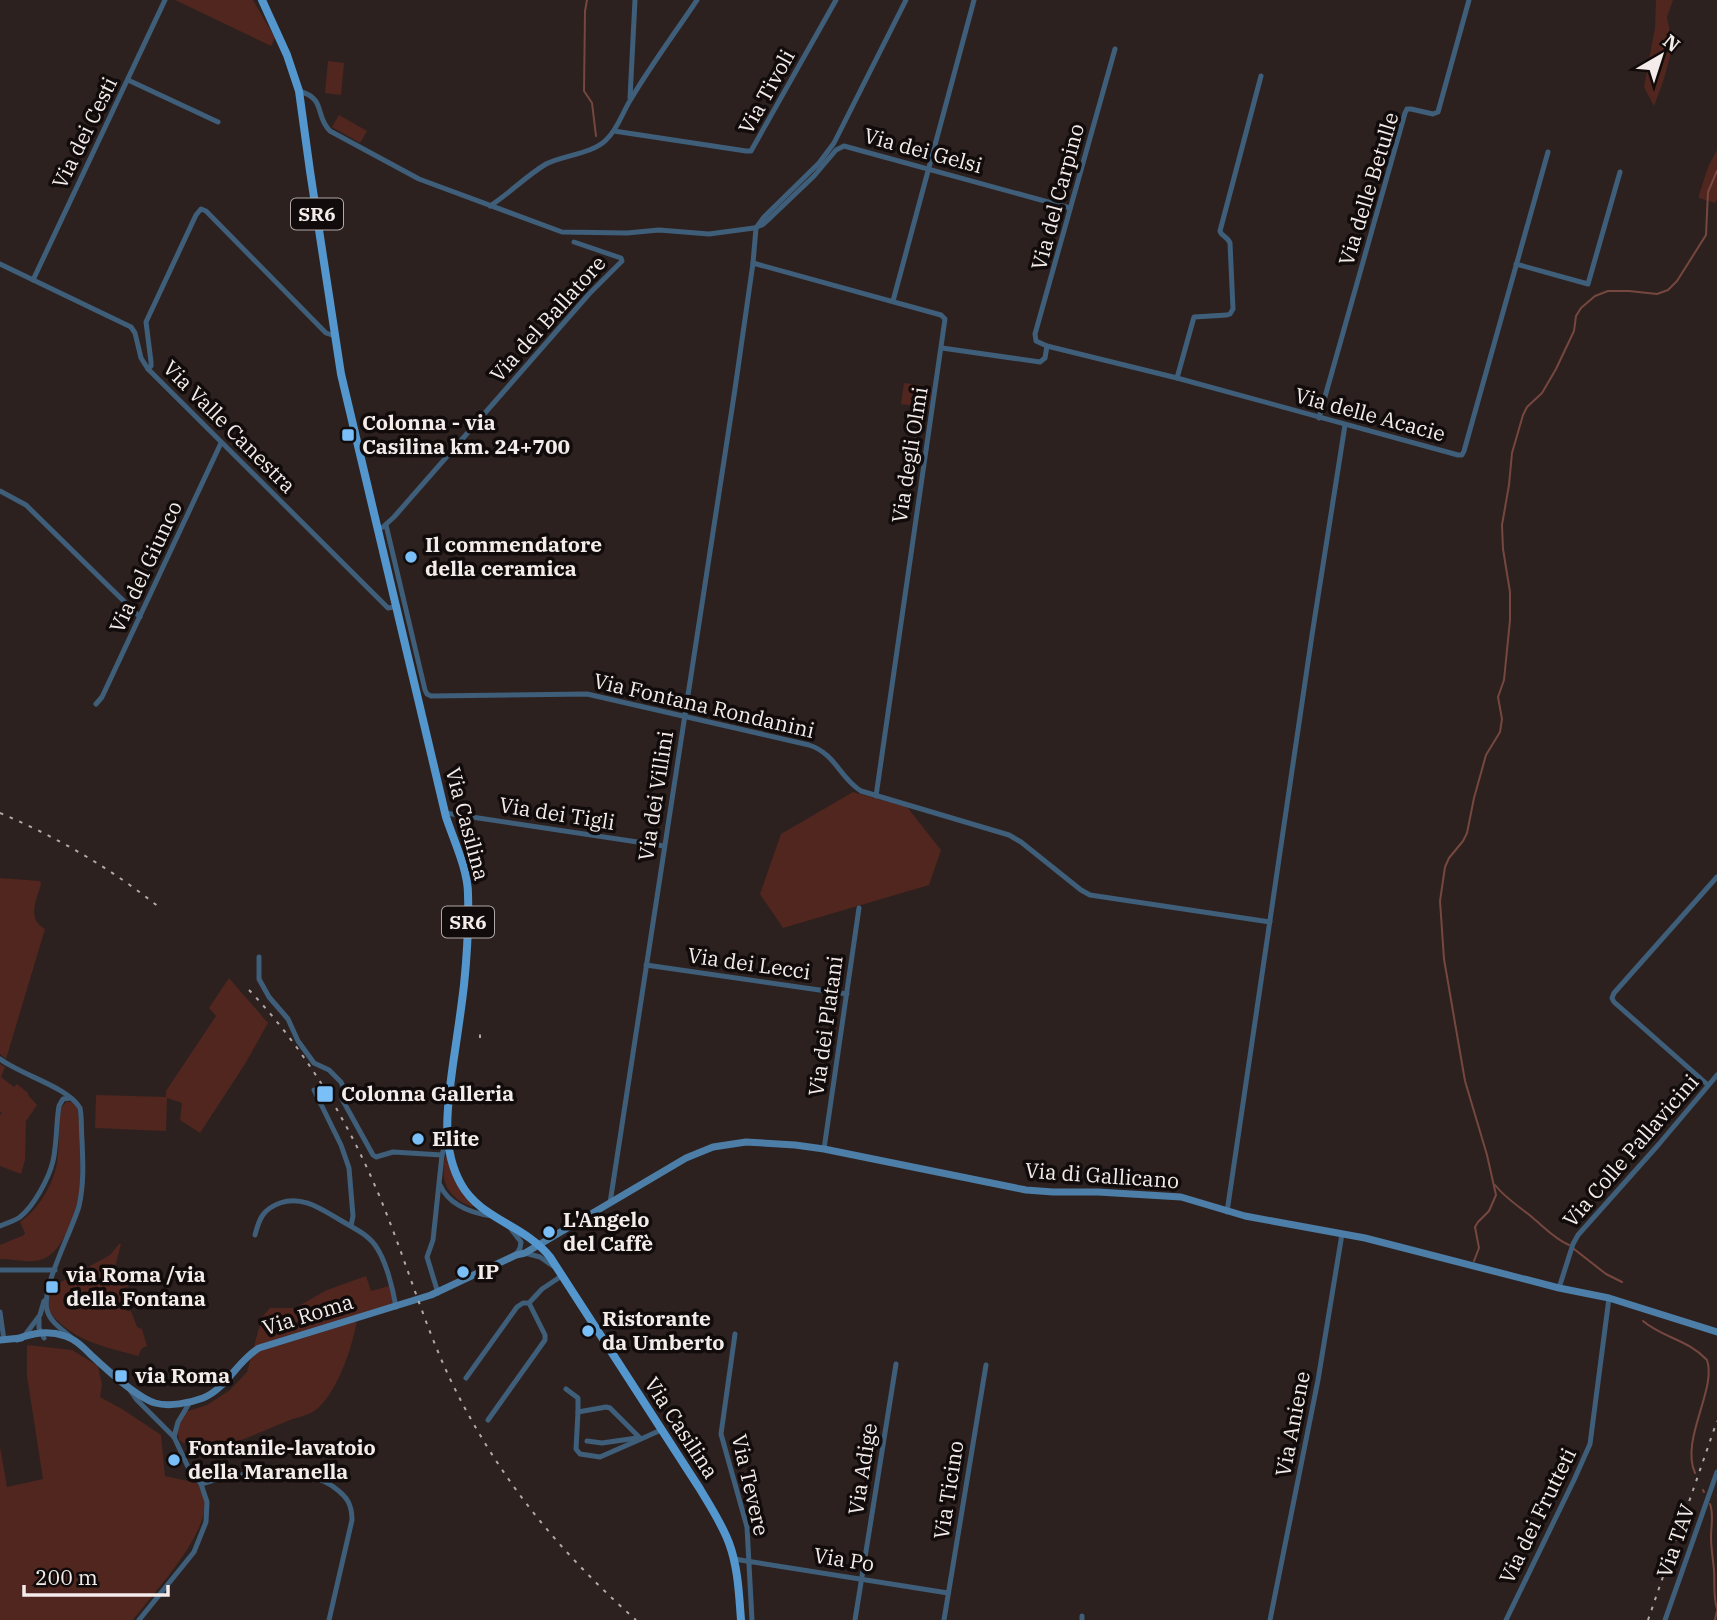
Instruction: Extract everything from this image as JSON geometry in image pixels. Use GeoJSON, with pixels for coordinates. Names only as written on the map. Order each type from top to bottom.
{"type":"FeatureCollection","features":[{"type":"Feature","properties":{"kind":"main road","name":"Via Casilina"},"geometry":{"type":"LineString","coordinates":[[262,0],[287,55],[299,91],[343,385],[445,813],[466,877],[468,932],[447,1135],[454,1167],[461,1185],[472,1199],[539,1244],[562,1274],[662,1430],[719,1521],[729,1543],[734,1559],[741,1620]]}},
{"type":"Feature","properties":{"kind":"street","name":"Via dei Cesti"},"geometry":{"type":"LineString","coordinates":[[33,280],[165,0]]}},
{"type":"Feature","properties":{"kind":"street"},"geometry":{"type":"LineString","coordinates":[[630,100],[635,0]]}},
{"type":"Feature","properties":{"kind":"street"},"geometry":{"type":"LineString","coordinates":[[490,206],[548,164],[598,146],[607,140],[630,100],[697,0]]}},
{"type":"Feature","properties":{"kind":"street","name":"Via Tivoli"},"geometry":{"type":"LineString","coordinates":[[614,131],[750,151],[836,0]]}},
{"type":"Feature","properties":{"kind":"street"},"geometry":{"type":"LineString","coordinates":[[299,91],[316,101],[323,123],[332,132],[413,176],[566,233],[634,233],[659,230],[706,235],[756,228],[832,147],[906,0]]}},
{"type":"Feature","properties":{"kind":"street"},"geometry":{"type":"LineString","coordinates":[[893,302],[974,0]]}},
{"type":"Feature","properties":{"kind":"street","name":"Via delle Betulle"},"geometry":{"type":"LineString","coordinates":[[1320,418],[1405,113],[1411,108],[1433,114],[1438,111],[1469,0]]}},
{"type":"Feature","properties":{"kind":"street","name":"Via del Carpino"},"geometry":{"type":"LineString","coordinates":[[1047,346],[1036,341],[1035,334],[1115,49]]}},
{"type":"Feature","properties":{"kind":"street"},"geometry":{"type":"LineString","coordinates":[[1177,379],[1194,317],[1227,315],[1233,309],[1230,243],[1220,233],[1220,229],[1261,76]]}},
{"type":"Feature","properties":{"kind":"street"},"geometry":{"type":"LineString","coordinates":[[128,80],[218,122]]}},
{"type":"Feature","properties":{"kind":"street","name":"Via dei Gelsi"},"geometry":{"type":"LineString","coordinates":[[756,228],[770,218],[839,147],[1070,208]]}},
{"type":"Feature","properties":{"kind":"street","name":"Via delle Acacie"},"geometry":{"type":"LineString","coordinates":[[1047,346],[1458,455],[1463,454],[1548,152]]}},
{"type":"Feature","properties":{"kind":"street"},"geometry":{"type":"LineString","coordinates":[[1516,264],[1588,284],[1620,172]]}},
{"type":"Feature","properties":{"kind":"street"},"geometry":{"type":"LineString","coordinates":[[148,369],[151,362],[146,322],[201,209],[206,211],[326,333],[335,336]]}},
{"type":"Feature","properties":{"kind":"street","name":"Via dei Villini"},"geometry":{"type":"LineString","coordinates":[[610,1203],[753,263],[756,228]]}},
{"type":"Feature","properties":{"kind":"street","name":"Via del Ballatore"},"geometry":{"type":"LineString","coordinates":[[377,529],[386,525],[589,294],[622,261],[621,258],[574,242]]}},
{"type":"Feature","properties":{"kind":"street","name":"Via degli Olmi"},"geometry":{"type":"LineString","coordinates":[[753,263],[943,316],[946,320],[876,796]]}},
{"type":"Feature","properties":{"kind":"street","name":"Via Valle Canestra"},"geometry":{"type":"LineString","coordinates":[[0,264],[131,327],[141,358],[148,369],[388,608],[396,607]]}},
{"type":"Feature","properties":{"kind":"street"},"geometry":{"type":"LineString","coordinates":[[942,348],[1040,362],[1045,359],[1047,346]]}},
{"type":"Feature","properties":{"kind":"street"},"geometry":{"type":"LineString","coordinates":[[1227,1212],[1326,537],[1345,425]]}},
{"type":"Feature","properties":{"kind":"street","name":"Via del Giunco"},"geometry":{"type":"LineString","coordinates":[[96,704],[102,697],[221,443]]}},
{"type":"Feature","properties":{"kind":"street"},"geometry":{"type":"LineString","coordinates":[[0,491],[30,508],[139,617]]}},
{"type":"Feature","properties":{"kind":"street","name":"Via Fontana Rondanini"},"geometry":{"type":"LineString","coordinates":[[386,525],[425,690],[429,695],[587,694],[809,744],[834,761],[855,787],[876,796],[1009,835],[1081,890],[1092,895],[1270,922]]}},
{"type":"Feature","properties":{"kind":"street","name":"Via dei Tigli"},"geometry":{"type":"LineString","coordinates":[[445,813],[664,846]]}},
{"type":"Feature","properties":{"kind":"street"},"geometry":{"type":"LineString","coordinates":[[1708,1085],[1612,998],[1717,877]]}},
{"type":"Feature","properties":{"kind":"street","name":"Via dei Platani"},"geometry":{"type":"LineString","coordinates":[[824,1149],[859,908]]}},
{"type":"Feature","properties":{"kind":"street"},"geometry":{"type":"LineString","coordinates":[[258,957],[260,983],[288,1019],[298,1041],[314,1063],[329,1070],[343,1085],[345,1091],[342,1099],[373,1155],[376,1157],[393,1152],[442,1155]]}},
{"type":"Feature","properties":{"kind":"street","name":"Via dei Lecci"},"geometry":{"type":"LineString","coordinates":[[646,965],[847,994]]}},
{"type":"Feature","properties":{"kind":"street"},"geometry":{"type":"LineString","coordinates":[[0,1059],[13,1069],[59,1090],[77,1103],[81,1110],[83,1183],[75,1218],[40,1315],[39,1325],[43,1334]]}},
{"type":"Feature","properties":{"kind":"street","name":"Via Colle Pallavicini"},"geometry":{"type":"LineString","coordinates":[[1559,1288],[1578,1235],[1717,1075]]}},
{"type":"Feature","properties":{"kind":"street"},"geometry":{"type":"LineString","coordinates":[[314,1090],[341,1145],[349,1168],[353,1216],[351,1226]]}},
{"type":"Feature","properties":{"kind":"street"},"geometry":{"type":"LineString","coordinates":[[0,1226],[23,1214],[43,1186],[53,1159],[60,1104],[63,1099],[71,1098]]}},
{"type":"Feature","properties":{"kind":"street"},"geometry":{"type":"LineString","coordinates":[[438,1293],[427,1257],[433,1240],[442,1155],[447,1135]]}},
{"type":"Feature","properties":{"kind":"street","name":"Via di Gallicano"},"geometry":{"type":"LineString","coordinates":[[539,1244],[686,1158],[713,1147],[746,1142],[824,1149],[1026,1190],[1168,1195],[1190,1199],[1227,1212],[1365,1238],[1559,1288],[1609,1298],[1717,1332]]}},
{"type":"Feature","properties":{"kind":"street"},"geometry":{"type":"LineString","coordinates":[[439,1182],[444,1193],[454,1203],[477,1213],[495,1216]]}},
{"type":"Feature","properties":{"kind":"street"},"geometry":{"type":"LineString","coordinates":[[255,1235],[264,1212],[275,1205],[294,1200],[311,1204],[374,1242],[393,1290],[396,1307]]}},
{"type":"Feature","properties":{"kind":"street"},"geometry":{"type":"LineString","coordinates":[[504,1222],[520,1240],[516,1255]]}},
{"type":"Feature","properties":{"kind":"street","name":"Via Aniene"},"geometry":{"type":"LineString","coordinates":[[1270,1620],[1318,1380],[1342,1234]]}},
{"type":"Feature","properties":{"kind":"street","name":"Via Roma"},"geometry":{"type":"LineString","coordinates":[[516,1255],[526,1246],[539,1244]]}},
{"type":"Feature","properties":{"kind":"street","name":"Via Roma"},"geometry":{"type":"LineString","coordinates":[[43,1334],[65,1336],[77,1342],[144,1398],[165,1405],[191,1401],[217,1390],[242,1362],[259,1348],[438,1293],[539,1244]]}},
{"type":"Feature","properties":{"kind":"street"},"geometry":{"type":"LineString","coordinates":[[466,1378],[516,1308],[529,1303],[562,1274],[542,1258],[525,1253]]}},
{"type":"Feature","properties":{"kind":"street"},"geometry":{"type":"LineString","coordinates":[[0,1270],[55,1270]]}},
{"type":"Feature","properties":{"kind":"street"},"geometry":{"type":"LineString","coordinates":[[47,1295],[47,1309],[54,1321],[77,1342]]}},
{"type":"Feature","properties":{"kind":"street","name":"Via dei Frutteti"},"geometry":{"type":"LineString","coordinates":[[1506,1620],[1589,1447],[1609,1298]]}},
{"type":"Feature","properties":{"kind":"street"},"geometry":{"type":"LineString","coordinates":[[488,1420],[545,1340],[529,1303]]}},
{"type":"Feature","properties":{"kind":"street"},"geometry":{"type":"LineString","coordinates":[[0,1312],[2,1340],[43,1334],[69,1342],[91,1355]]}},
{"type":"Feature","properties":{"kind":"street"},"geometry":{"type":"LineString","coordinates":[[20,1338],[29,1332],[40,1315]]}},
{"type":"Feature","properties":{"kind":"street"},"geometry":{"type":"LineString","coordinates":[[43,1334],[54,1321]]}},
{"type":"Feature","properties":{"kind":"street","name":"Via Tevere"},"geometry":{"type":"LineString","coordinates":[[735,1334],[721,1433],[747,1527],[752,1620]]}},
{"type":"Feature","properties":{"kind":"street","name":"Via Adige"},"geometry":{"type":"LineString","coordinates":[[855,1620],[897,1364]]}},
{"type":"Feature","properties":{"kind":"street","name":"Via Ticino"},"geometry":{"type":"LineString","coordinates":[[944,1620],[986,1365]]}},
{"type":"Feature","properties":{"kind":"street"},"geometry":{"type":"LineString","coordinates":[[127,1385],[136,1399],[174,1437],[189,1469],[201,1485],[208,1512],[202,1536],[194,1552],[139,1620]]}},
{"type":"Feature","properties":{"kind":"street"},"geometry":{"type":"LineString","coordinates":[[566,1389],[578,1398],[576,1450],[580,1454],[601,1457],[662,1430]]}},
{"type":"Feature","properties":{"kind":"street"},"geometry":{"type":"LineString","coordinates":[[174,1437],[178,1422],[191,1401]]}},
{"type":"Feature","properties":{"kind":"street"},"geometry":{"type":"LineString","coordinates":[[578,1412],[610,1408],[640,1438]]}},
{"type":"Feature","properties":{"kind":"street"},"geometry":{"type":"LineString","coordinates":[[587,1441],[602,1444],[640,1438]]}},
{"type":"Feature","properties":{"kind":"street"},"geometry":{"type":"LineString","coordinates":[[201,1485],[228,1478],[284,1472],[320,1478],[346,1497],[351,1507],[352,1520],[329,1620]]}},
{"type":"Feature","properties":{"kind":"street","name":"Via TAV"},"geometry":{"type":"LineString","coordinates":[[1665,1620],[1717,1472]]}},
{"type":"Feature","properties":{"kind":"street","name":"Via Po"},"geometry":{"type":"LineString","coordinates":[[734,1559],[948,1592]]}},
{"type":"Feature","properties":{"kind":"shaded area"},"geometry":{"type":"Polygon","coordinates":[[[175,0],[253,0],[275,38],[271,46],[175,0]]]}},
{"type":"Feature","properties":{"kind":"shaded area"},"geometry":{"type":"Polygon","coordinates":[[[1656,0],[1673,0],[1667,17],[1673,46],[1654,106],[1644,87],[1655,28],[1656,0]]]}},
{"type":"Feature","properties":{"kind":"shaded area"},"geometry":{"type":"Polygon","coordinates":[[[328,61],[344,63],[341,95],[325,93],[328,61]]]}},
{"type":"Feature","properties":{"kind":"shaded area"},"geometry":{"type":"Polygon","coordinates":[[[339,115],[367,131],[360,143],[332,127],[339,115]]]}},
{"type":"Feature","properties":{"kind":"shaded area"},"geometry":{"type":"Polygon","coordinates":[[[1717,150],[1715,203],[1699,198],[1699,195],[1717,150]]]}},
{"type":"Feature","properties":{"kind":"shaded area"},"geometry":{"type":"Polygon","coordinates":[[[904,383],[932,387],[929,408],[901,404],[904,383]]]}},
{"type":"Feature","properties":{"kind":"shaded area"},"geometry":{"type":"Polygon","coordinates":[[[853,792],[907,807],[941,850],[929,885],[783,928],[760,894],[781,834],[853,792]]]}},
{"type":"Feature","properties":{"kind":"shaded area"},"geometry":{"type":"Polygon","coordinates":[[[0,878],[40,881],[34,914],[39,925],[45,929],[6,1059],[0,1054],[0,878]]]}},
{"type":"Feature","properties":{"kind":"shaded area"},"geometry":{"type":"Polygon","coordinates":[[[229,978],[268,1023],[200,1133],[180,1120],[182,1103],[167,1098],[166,1131],[95,1128],[96,1095],[166,1097],[166,1091],[216,1016],[209,1008],[229,978]]]}},
{"type":"Feature","properties":{"kind":"shaded area"},"geometry":{"type":"Polygon","coordinates":[[[0,1064],[5,1067],[1,1077],[14,1087],[17,1084],[37,1105],[26,1121],[25,1160],[21,1174],[0,1166],[0,1064]]]}},
{"type":"Feature","properties":{"kind":"shaded area"},"geometry":{"type":"Polygon","coordinates":[[[66,1102],[77,1106],[80,1138],[81,1174],[72,1221],[57,1249],[43,1259],[0,1259],[0,1245],[24,1235],[20,1222],[39,1204],[52,1180],[58,1156],[61,1108],[66,1102]]]}},
{"type":"Feature","properties":{"kind":"shaded area"},"geometry":{"type":"Polygon","coordinates":[[[446,1154],[459,1188],[472,1207],[456,1198],[447,1187],[444,1172],[446,1154]]]}},
{"type":"Feature","properties":{"kind":"shaded area"},"geometry":{"type":"Polygon","coordinates":[[[119,1244],[114,1271],[116,1276],[128,1278],[129,1286],[121,1289],[126,1309],[131,1311],[137,1327],[142,1329],[147,1346],[142,1348],[138,1356],[96,1344],[76,1335],[50,1312],[52,1287],[110,1255],[119,1244]]]}},
{"type":"Feature","properties":{"kind":"shaded area"},"geometry":{"type":"Polygon","coordinates":[[[366,1276],[371,1291],[389,1286],[393,1304],[358,1314],[340,1376],[319,1407],[240,1440],[189,1456],[189,1446],[179,1440],[177,1428],[183,1415],[207,1405],[230,1390],[247,1372],[262,1317],[270,1308],[295,1308],[327,1290],[366,1276]]]}},
{"type":"Feature","properties":{"kind":"shaded area"},"geometry":{"type":"Polygon","coordinates":[[[27,1345],[72,1350],[98,1366],[102,1385],[100,1397],[161,1435],[165,1476],[197,1483],[203,1496],[203,1517],[197,1533],[133,1620],[0,1620],[0,1447],[7,1487],[43,1479],[27,1376],[27,1345]]]}},
{"type":"Feature","properties":{"kind":"waterway"},"geometry":{"type":"LineString","coordinates":[[587,0],[584,91],[592,103],[596,136]]}},
{"type":"Feature","properties":{"kind":"waterway"},"geometry":{"type":"LineString","coordinates":[[1474,1261],[1479,1248],[1475,1227],[1489,1211],[1496,1195],[1465,1081],[1444,959],[1440,901],[1445,867],[1467,833],[1486,755],[1500,732],[1502,719],[1498,697],[1504,680],[1510,620],[1510,592],[1502,525],[1512,453],[1523,415],[1527,407],[1542,393],[1556,369],[1574,331],[1576,316],[1581,308],[1595,296],[1608,291],[1657,294],[1668,290],[1677,281],[1706,235],[1708,192],[1717,171]]}},
{"type":"Feature","properties":{"kind":"waterway"},"geometry":{"type":"LineString","coordinates":[[1495,1185],[1508,1199],[1569,1245]]}},
{"type":"Feature","properties":{"kind":"waterway"},"geometry":{"type":"LineString","coordinates":[[1574,1249],[1606,1274],[1622,1282]]}},
{"type":"Feature","properties":{"kind":"waterway"},"geometry":{"type":"LineString","coordinates":[[1643,1321],[1691,1347],[1707,1360],[1707,1385],[1692,1446],[1695,1473]]}},
{"type":"Feature","properties":{"kind":"waterway"},"geometry":{"type":"LineString","coordinates":[[1710,1504],[1717,1609]]}},
{"type":"Feature","properties":{"kind":"waterway"},"geometry":{"type":"LineString","coordinates":[[1715,1620],[1717,1611]]}},
{"type":"Feature","properties":{"kind":"railway"},"geometry":{"type":"LineString","coordinates":[[0,813],[83,855],[160,908]]}},
{"type":"Feature","properties":{"kind":"railway"},"geometry":{"type":"LineString","coordinates":[[249,990],[291,1039],[344,1122],[373,1180],[442,1362],[489,1450],[532,1511],[556,1539],[636,1620]]}},
{"type":"Feature","properties":{"kind":"railway"},"geometry":{"type":"LineString","coordinates":[[480,1030],[480,1038]]}},
{"type":"Feature","properties":{"kind":"railway"},"geometry":{"type":"LineString","coordinates":[[1648,1620],[1717,1421]]}},
{"type":"Feature","properties":{"kind":"place","name":"Colonna - via Casilina km. 24+700"},"geometry":{"type":"Point","coordinates":[348,435]}},
{"type":"Feature","properties":{"kind":"place","name":"Il commendatore della ceramica"},"geometry":{"type":"Point","coordinates":[411,557]}},
{"type":"Feature","properties":{"kind":"place","name":"Colonna Galleria"},"geometry":{"type":"Point","coordinates":[325,1094]}},
{"type":"Feature","properties":{"kind":"place","name":"Elite"},"geometry":{"type":"Point","coordinates":[418,1139]}},
{"type":"Feature","properties":{"kind":"place","name":"L'Angelo del Caffè"},"geometry":{"type":"Point","coordinates":[549,1232]}},
{"type":"Feature","properties":{"kind":"place","name":"IP"},"geometry":{"type":"Point","coordinates":[463,1272]}},
{"type":"Feature","properties":{"kind":"place","name":"via Roma /via della Fontana"},"geometry":{"type":"Point","coordinates":[52,1287]}},
{"type":"Feature","properties":{"kind":"place","name":"Ristorante da Umberto"},"geometry":{"type":"Point","coordinates":[588,1331]}},
{"type":"Feature","properties":{"kind":"place","name":"via Roma"},"geometry":{"type":"Point","coordinates":[121,1376]}},
{"type":"Feature","properties":{"kind":"place","name":"Fontanile-lavatoio della Maranella"},"geometry":{"type":"Point","coordinates":[174,1460]}}]}
